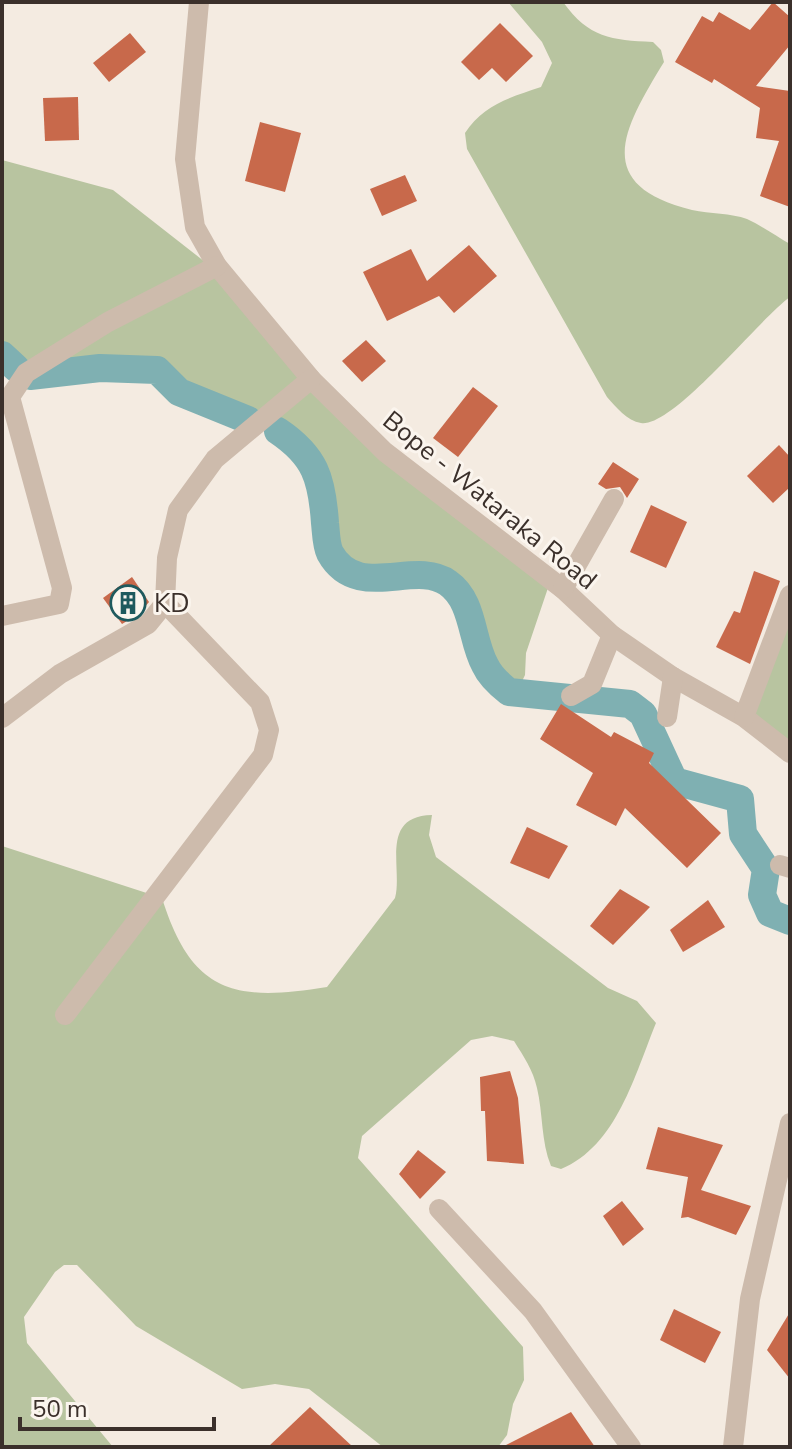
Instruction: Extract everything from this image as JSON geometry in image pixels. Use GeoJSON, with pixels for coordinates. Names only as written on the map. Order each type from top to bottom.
{"type":"FeatureCollection","features":[{"type":"Feature","properties":{"kind":"street","name":"Bope - Wataraka Road"},"geometry":{"type":"LineString","coordinates":[[199,2],[185,159],[195,227],[217,266],[311,379],[385,452],[563,589],[612,635],[673,677],[744,717],[790,753]]}},
{"type":"Feature","properties":{"kind":"street"},"geometry":{"type":"LineString","coordinates":[[2,616],[59,604],[62,588],[10,397],[26,373],[108,322],[217,266]]}},
{"type":"Feature","properties":{"kind":"street"},"geometry":{"type":"LineString","coordinates":[[2,718],[60,674],[148,624],[165,603],[167,558],[178,510],[215,459],[311,379]]}},
{"type":"Feature","properties":{"kind":"street"},"geometry":{"type":"LineString","coordinates":[[563,589],[614,499]]}},
{"type":"Feature","properties":{"kind":"street"},"geometry":{"type":"LineString","coordinates":[[744,717],[790,595]]}},
{"type":"Feature","properties":{"kind":"street"},"geometry":{"type":"LineString","coordinates":[[65,1015],[263,755],[269,730],[260,702],[165,603]]}},
{"type":"Feature","properties":{"kind":"street"},"geometry":{"type":"LineString","coordinates":[[571,696],[592,684],[612,635]]}},
{"type":"Feature","properties":{"kind":"street"},"geometry":{"type":"LineString","coordinates":[[667,717],[673,677]]}},
{"type":"Feature","properties":{"kind":"street"},"geometry":{"type":"LineString","coordinates":[[733,1447],[750,1299],[790,1123]]}},
{"type":"Feature","properties":{"kind":"street"},"geometry":{"type":"LineString","coordinates":[[439,1209],[533,1311],[631,1447]]}},
{"type":"Feature","properties":{"kind":"green space"},"geometry":{"type":"Polygon","coordinates":[[[508,2],[563,2],[582,23],[602,35],[653,42],[661,50],[664,62],[628,132],[625,152],[628,170],[639,186],[660,199],[692,210],[747,219],[790,244],[790,297],[694,391],[655,420],[641,423],[631,420],[607,397],[467,149],[465,133],[472,123],[498,103],[541,87],[552,63],[542,42],[508,2]]]}},
{"type":"Feature","properties":{"kind":"green space"},"geometry":{"type":"Polygon","coordinates":[[[2,160],[113,190],[214,269],[294,370],[550,582],[526,653],[525,675],[516,694],[490,675],[467,611],[448,584],[426,576],[360,575],[348,570],[336,559],[325,530],[318,480],[312,464],[295,443],[277,434],[215,417],[188,399],[157,370],[100,368],[27,378],[2,357],[2,160]]]}},
{"type":"Feature","properties":{"kind":"green space"},"geometry":{"type":"Polygon","coordinates":[[[790,595],[790,753],[744,717],[790,595]]]}},
{"type":"Feature","properties":{"kind":"green space"},"geometry":{"type":"Polygon","coordinates":[[[432,815],[429,835],[436,857],[608,988],[637,1001],[656,1023],[631,1086],[610,1126],[597,1144],[561,1169],[551,1166],[548,1157],[537,1088],[528,1064],[514,1041],[492,1036],[471,1040],[362,1136],[358,1158],[523,1347],[524,1380],[513,1404],[507,1435],[498,1447],[383,1447],[309,1389],[275,1384],[242,1389],[136,1326],[77,1265],[64,1265],[55,1272],[24,1317],[27,1343],[113,1447],[2,1447],[2,846],[162,898],[188,955],[203,972],[221,984],[242,991],[295,991],[327,987],[395,898],[397,846],[405,824],[432,815]]]}},
{"type":"Feature","properties":{"kind":"building"},"geometry":{"type":"Polygon","coordinates":[[[773,2],[790,17],[790,45],[756,86],[790,91],[790,207],[760,196],[779,141],[756,138],[760,108],[714,79],[712,83],[675,62],[702,16],[713,22],[719,12],[750,30],[773,2]]]}},
{"type":"Feature","properties":{"kind":"building"},"geometry":{"type":"Polygon","coordinates":[[[500,23],[533,56],[506,82],[492,68],[479,80],[461,62],[500,23]]]}},
{"type":"Feature","properties":{"kind":"building"},"geometry":{"type":"Polygon","coordinates":[[[130,33],[146,52],[109,82],[93,63],[130,33]]]}},
{"type":"Feature","properties":{"kind":"building"},"geometry":{"type":"Polygon","coordinates":[[[78,97],[79,140],[45,141],[43,98],[78,97]]]}},
{"type":"Feature","properties":{"kind":"building"},"geometry":{"type":"Polygon","coordinates":[[[260,122],[301,133],[285,192],[245,181],[260,122]]]}},
{"type":"Feature","properties":{"kind":"building"},"geometry":{"type":"Polygon","coordinates":[[[405,175],[417,201],[382,216],[370,189],[405,175]]]}},
{"type":"Feature","properties":{"kind":"building"},"geometry":{"type":"Polygon","coordinates":[[[469,245],[497,276],[454,313],[439,296],[387,321],[363,272],[411,249],[427,281],[469,245]]]}},
{"type":"Feature","properties":{"kind":"building"},"geometry":{"type":"Polygon","coordinates":[[[366,340],[386,361],[362,382],[342,361],[366,340]]]}},
{"type":"Feature","properties":{"kind":"building"},"geometry":{"type":"Polygon","coordinates":[[[473,387],[498,406],[458,457],[433,438],[473,387]]]}},
{"type":"Feature","properties":{"kind":"building"},"geometry":{"type":"Polygon","coordinates":[[[779,445],[790,457],[790,487],[773,503],[747,476],[779,445]]]}},
{"type":"Feature","properties":{"kind":"building"},"geometry":{"type":"Polygon","coordinates":[[[613,462],[639,479],[627,498],[620,487],[606,489],[598,484],[613,462]]]}},
{"type":"Feature","properties":{"kind":"building"},"geometry":{"type":"Polygon","coordinates":[[[651,505],[687,522],[666,568],[630,552],[651,505]]]}},
{"type":"Feature","properties":{"kind":"building"},"geometry":{"type":"Polygon","coordinates":[[[754,571],[780,581],[750,664],[716,647],[734,611],[740,613],[754,571]]]}},
{"type":"Feature","properties":{"kind":"building","name":"KD"},"geometry":{"type":"Polygon","coordinates":[[[132,577],[149,602],[139,614],[122,624],[103,598],[132,577]]]}},
{"type":"Feature","properties":{"kind":"building"},"geometry":{"type":"Polygon","coordinates":[[[561,704],[611,737],[614,732],[654,753],[649,763],[721,833],[687,868],[625,808],[616,826],[576,805],[593,773],[540,739],[561,704]]]}},
{"type":"Feature","properties":{"kind":"building"},"geometry":{"type":"Polygon","coordinates":[[[527,827],[568,846],[549,879],[510,863],[527,827]]]}},
{"type":"Feature","properties":{"kind":"building"},"geometry":{"type":"Polygon","coordinates":[[[620,889],[650,907],[613,945],[590,926],[620,889]]]}},
{"type":"Feature","properties":{"kind":"building"},"geometry":{"type":"Polygon","coordinates":[[[708,900],[725,927],[683,952],[670,930],[708,900]]]}},
{"type":"Feature","properties":{"kind":"building"},"geometry":{"type":"Polygon","coordinates":[[[510,1071],[518,1098],[524,1164],[487,1161],[480,1077],[510,1071]]]}},
{"type":"Feature","properties":{"kind":"building"},"geometry":{"type":"Polygon","coordinates":[[[658,1127],[723,1145],[701,1190],[751,1206],[736,1235],[688,1217],[681,1218],[688,1177],[646,1169],[658,1127]]]}},
{"type":"Feature","properties":{"kind":"building"},"geometry":{"type":"Polygon","coordinates":[[[418,1150],[446,1172],[420,1199],[399,1174],[418,1150]]]}},
{"type":"Feature","properties":{"kind":"building"},"geometry":{"type":"Polygon","coordinates":[[[622,1201],[644,1229],[623,1246],[603,1216],[622,1201]]]}},
{"type":"Feature","properties":{"kind":"building"},"geometry":{"type":"Polygon","coordinates":[[[674,1309],[721,1332],[705,1363],[660,1340],[674,1309]]]}},
{"type":"Feature","properties":{"kind":"building"},"geometry":{"type":"Polygon","coordinates":[[[790,1312],[790,1379],[767,1350],[790,1312]]]}},
{"type":"Feature","properties":{"kind":"building"},"geometry":{"type":"Polygon","coordinates":[[[310,1407],[353,1447],[268,1447],[310,1407]]]}},
{"type":"Feature","properties":{"kind":"building"},"geometry":{"type":"Polygon","coordinates":[[[571,1412],[595,1447],[502,1447],[571,1412]]]}},
{"type":"Feature","properties":{"kind":"waterway"},"geometry":{"type":"LineString","coordinates":[[2,355],[16,368]]}},
{"type":"Feature","properties":{"kind":"waterway"},"geometry":{"type":"LineString","coordinates":[[30,376],[100,368],[157,370],[179,392],[248,420]]}},
{"type":"Feature","properties":{"kind":"waterway"},"geometry":{"type":"LineString","coordinates":[[278,431],[301,450],[314,470],[322,493],[329,550],[341,567],[355,575],[370,578],[419,575],[448,583],[463,600],[487,669],[509,692],[630,704],[643,714],[674,781],[740,799],[743,834],[766,869],[762,895],[770,913],[790,921]]}},
{"type":"Feature","properties":{"kind":"place","name":"KD"},"geometry":{"type":"Point","coordinates":[128,603]}}]}
